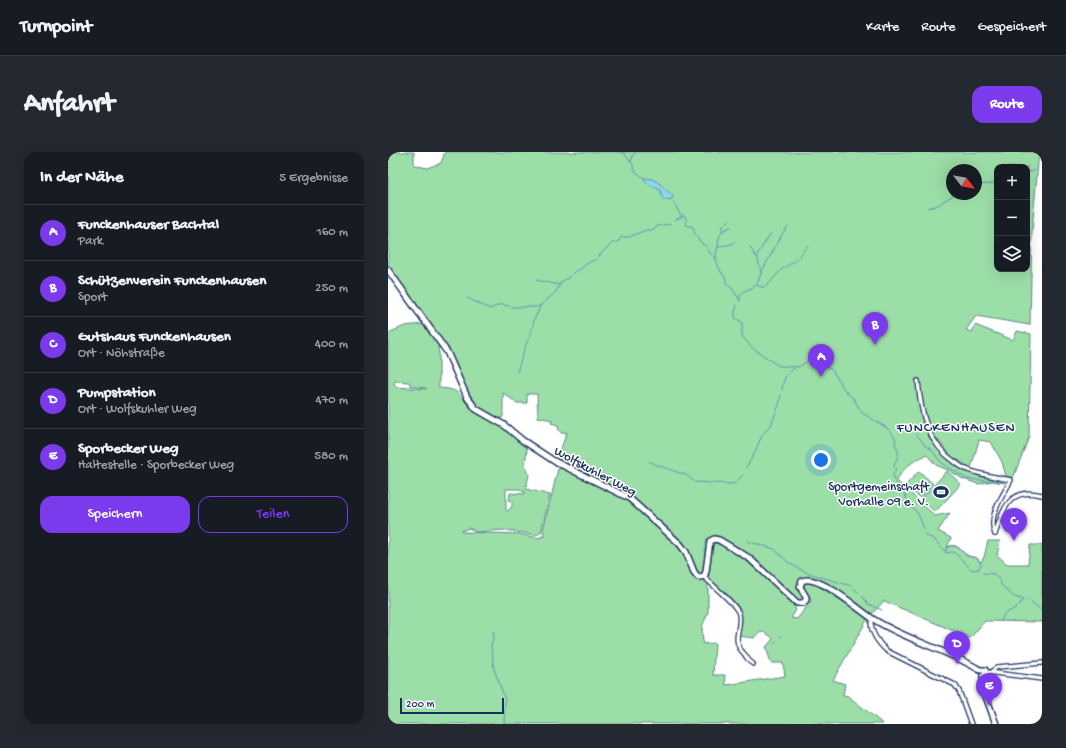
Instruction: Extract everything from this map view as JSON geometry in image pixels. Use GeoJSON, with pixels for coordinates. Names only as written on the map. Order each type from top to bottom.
{"type":"FeatureCollection","features":[{"type":"Feature","properties":{"kind":"street","name":"Wolfskuhler Weg"},"geometry":{"type":"LineString","coordinates":[[389,272],[447,352],[468,397],[476,409],[504,425],[522,440],[554,461],[629,498],[680,544],[686,552],[696,575],[701,577],[703,576]]}},
{"type":"Feature","properties":{"kind":"street"},"geometry":{"type":"LineString","coordinates":[[918,381],[927,429],[945,455],[964,469],[1011,480],[995,508],[993,529],[995,534],[1001,516],[1013,498],[1022,493],[1029,492],[1042,495]]}},
{"type":"Feature","properties":{"kind":"street"},"geometry":{"type":"LineString","coordinates":[[752,664],[740,650],[737,642],[736,636],[740,619],[737,610],[703,576],[706,571],[710,541],[714,539],[719,540],[750,558],[797,603],[801,604],[806,600],[800,585],[802,581],[808,579],[833,590],[872,618],[980,670],[984,669],[989,672],[1042,679]]}},
{"type":"Feature","properties":{"kind":"street"},"geometry":{"type":"LineString","coordinates":[[872,618],[872,626],[875,635],[880,645],[887,652],[955,685],[959,691],[971,724]]}},
{"type":"Feature","properties":{"kind":"street"},"geometry":{"type":"LineString","coordinates":[[983,676],[997,668],[1042,663]]}},
{"type":"Feature","properties":{"kind":"street"},"geometry":{"type":"LineString","coordinates":[[980,670],[980,675],[983,676],[984,690],[996,724]]}},
{"type":"Feature","properties":{"kind":"green space"},"geometry":{"type":"Polygon","coordinates":[[[388,152],[414,152],[414,165],[427,168],[441,163],[445,152],[1039,152],[1032,230],[1030,325],[976,316],[966,330],[972,332],[975,325],[1013,340],[1017,331],[1031,334],[1029,437],[1013,478],[1006,476],[1002,462],[991,442],[979,440],[971,468],[951,456],[928,428],[927,430],[939,450],[956,466],[970,473],[1003,480],[1005,483],[992,481],[978,484],[963,479],[936,465],[927,455],[909,465],[902,472],[897,481],[935,516],[950,513],[938,531],[951,538],[947,547],[956,546],[967,555],[975,557],[981,562],[984,557],[988,541],[1000,541],[997,555],[1007,564],[1028,564],[1030,545],[1042,545],[1042,622],[985,621],[970,638],[884,601],[870,616],[832,588],[805,579],[800,585],[806,600],[799,604],[757,564],[742,553],[719,540],[714,539],[710,541],[709,545],[707,568],[704,576],[706,578],[708,574],[712,543],[716,543],[738,555],[758,570],[794,606],[796,610],[791,618],[797,619],[811,601],[804,589],[805,582],[817,585],[868,618],[833,680],[845,684],[843,695],[848,696],[883,724],[388,724],[388,333],[405,326],[423,324],[439,345],[439,388],[455,391],[466,403],[469,403],[479,413],[501,425],[520,441],[520,443],[527,449],[525,465],[529,474],[526,489],[550,495],[541,532],[537,535],[504,530],[476,532],[469,528],[461,531],[462,532],[519,534],[540,538],[541,536],[544,537],[543,530],[558,469],[562,468],[586,480],[588,476],[557,459],[567,432],[561,433],[558,425],[551,423],[552,420],[538,417],[537,394],[527,394],[527,403],[517,403],[503,393],[503,417],[496,420],[480,413],[471,403],[447,352],[388,270],[388,152]],[[395,381],[394,383],[396,387],[426,389],[410,386],[409,382],[395,381]],[[506,489],[506,510],[508,511],[512,506],[512,501],[509,501],[510,493],[524,494],[524,491],[521,491],[520,489],[506,489]],[[708,581],[708,612],[702,627],[703,644],[715,643],[713,675],[725,675],[726,685],[785,676],[783,663],[771,663],[766,647],[773,639],[764,632],[759,633],[754,638],[738,636],[740,618],[738,611],[708,581]]]}},
{"type":"Feature","properties":{"kind":"green space"},"geometry":{"type":"Polygon","coordinates":[[[919,471],[933,484],[920,498],[906,485],[919,471]]]}},
{"type":"Feature","properties":{"kind":"green space","name":"Sportgemeinschaft Vorhalle 09 e. V."},"geometry":{"type":"Polygon","coordinates":[[[947,471],[961,484],[935,512],[921,499],[947,471]]]}},
{"type":"Feature","properties":{"kind":"water"},"geometry":{"type":"Polygon","coordinates":[[[644,178],[649,178],[660,184],[673,196],[672,199],[664,200],[660,190],[648,184],[644,178]]]}},
{"type":"Feature","properties":{"kind":"waterway"},"geometry":{"type":"LineString","coordinates":[[618,152],[624,153],[635,171],[644,178]]}},
{"type":"Feature","properties":{"kind":"waterway"},"geometry":{"type":"LineString","coordinates":[[631,162],[633,155],[636,152]]}},
{"type":"Feature","properties":{"kind":"waterway"},"geometry":{"type":"LineString","coordinates":[[1030,172],[1035,170]]}},
{"type":"Feature","properties":{"kind":"waterway"},"geometry":{"type":"LineString","coordinates":[[982,185],[994,183]]}},
{"type":"Feature","properties":{"kind":"waterway"},"geometry":{"type":"LineString","coordinates":[[927,208],[936,206],[946,200]]}},
{"type":"Feature","properties":{"kind":"waterway"},"geometry":{"type":"LineString","coordinates":[[673,202],[680,214],[686,217],[686,225],[693,227],[695,235],[715,257],[720,270],[726,279],[726,284],[732,288],[740,301]]}},
{"type":"Feature","properties":{"kind":"waterway"},"geometry":{"type":"LineString","coordinates":[[675,220],[683,216]]}},
{"type":"Feature","properties":{"kind":"waterway"},"geometry":{"type":"LineString","coordinates":[[723,231],[722,227],[729,220]]}},
{"type":"Feature","properties":{"kind":"waterway"},"geometry":{"type":"LineString","coordinates":[[467,298],[490,309],[501,304],[512,307],[537,307],[556,292],[561,282],[586,264],[596,259],[612,243],[619,241],[621,237],[629,237],[646,230],[652,230],[658,226],[670,224]]}},
{"type":"Feature","properties":{"kind":"waterway"},"geometry":{"type":"LineString","coordinates":[[740,300],[740,296],[744,291],[754,287],[758,282],[761,273],[788,226]]}},
{"type":"Feature","properties":{"kind":"waterway"},"geometry":{"type":"LineString","coordinates":[[717,258],[716,253],[720,234],[727,228],[731,227]]}},
{"type":"Feature","properties":{"kind":"waterway"},"geometry":{"type":"LineString","coordinates":[[761,273],[757,255],[771,233]]}},
{"type":"Feature","properties":{"kind":"waterway"},"geometry":{"type":"LineString","coordinates":[[718,247],[734,242]]}},
{"type":"Feature","properties":{"kind":"waterway"},"geometry":{"type":"LineString","coordinates":[[756,285],[762,287],[767,286],[782,269],[798,259],[808,245]]}},
{"type":"Feature","properties":{"kind":"waterway"},"geometry":{"type":"LineString","coordinates":[[750,247],[756,257]]}},
{"type":"Feature","properties":{"kind":"waterway"},"geometry":{"type":"LineString","coordinates":[[536,280],[559,285]]}},
{"type":"Feature","properties":{"kind":"waterway"},"geometry":{"type":"LineString","coordinates":[[517,372],[526,344],[530,337],[534,320],[541,305]]}},
{"type":"Feature","properties":{"kind":"waterway"},"geometry":{"type":"LineString","coordinates":[[737,305],[735,318],[742,322],[742,336],[751,347],[779,366],[799,367],[809,360],[824,365],[832,370],[846,392],[854,399],[862,413],[887,428],[894,436],[898,452],[894,467],[896,469],[893,474],[894,480],[904,493],[909,504],[918,514],[925,535],[934,539],[943,550],[946,550],[946,553],[955,553],[972,570],[978,569]]}},
{"type":"Feature","properties":{"kind":"waterway"},"geometry":{"type":"LineString","coordinates":[[782,390],[785,377],[795,368]]}},
{"type":"Feature","properties":{"kind":"waterway"},"geometry":{"type":"LineString","coordinates":[[746,468],[762,435],[771,425],[779,405],[781,395]]}},
{"type":"Feature","properties":{"kind":"waterway"},"geometry":{"type":"LineString","coordinates":[[915,433],[924,445],[932,450],[939,460],[967,479],[1003,482]]}},
{"type":"Feature","properties":{"kind":"waterway"},"geometry":{"type":"LineString","coordinates":[[649,461],[686,475],[695,482],[731,484],[735,483],[743,475]]}},
{"type":"Feature","properties":{"kind":"waterway"},"geometry":{"type":"LineString","coordinates":[[747,541],[774,549],[789,563],[798,568],[808,573],[851,586],[858,592]]}},
{"type":"Feature","properties":{"kind":"waterway"},"geometry":{"type":"LineString","coordinates":[[946,550],[949,546],[955,546],[966,555],[978,559],[981,565],[978,569],[979,570]]}},
{"type":"Feature","properties":{"kind":"waterway"},"geometry":{"type":"LineString","coordinates":[[983,573],[994,574],[1001,582],[1001,585],[1014,597],[1030,601],[1042,611]]}},
{"type":"Feature","properties":{"kind":"waterway"},"geometry":{"type":"LineString","coordinates":[[862,596],[868,604],[882,610]]}},
{"type":"Feature","properties":{"kind":"waterway"},"geometry":{"type":"LineString","coordinates":[[1001,621],[1004,614],[1016,608],[1023,600]]}},
{"type":"Feature","properties":{"kind":"waterway"},"geometry":{"type":"LineString","coordinates":[[493,631],[494,636],[491,645],[494,669],[505,699],[504,724]]}},
{"type":"Feature","properties":{"kind":"place","name":"Schützenverein Funckenhausen"},"geometry":{"type":"Point","coordinates":[875,345]}},
{"type":"Feature","properties":{"kind":"place","name":"Funckenhauser Bachtal"},"geometry":{"type":"Point","coordinates":[821,377]}},
{"type":"Feature","properties":{"kind":"place","name":"Sportgemeinschaft Vorhalle 09 e. V."},"geometry":{"type":"Point","coordinates":[941,492]}},
{"type":"Feature","properties":{"kind":"place","name":"Gutshaus Funckenhausen"},"geometry":{"type":"Point","coordinates":[1014,541]}},
{"type":"Feature","properties":{"kind":"place","name":"Pumpstation"},"geometry":{"type":"Point","coordinates":[957,664]}},
{"type":"Feature","properties":{"kind":"place","name":"Sporbecker Weg"},"geometry":{"type":"Point","coordinates":[989,706]}},
{"type":"Feature","properties":{"kind":"district","name":"FUNCKENHAUSEN"},"geometry":{"type":"Point","coordinates":[956,426]}}]}
